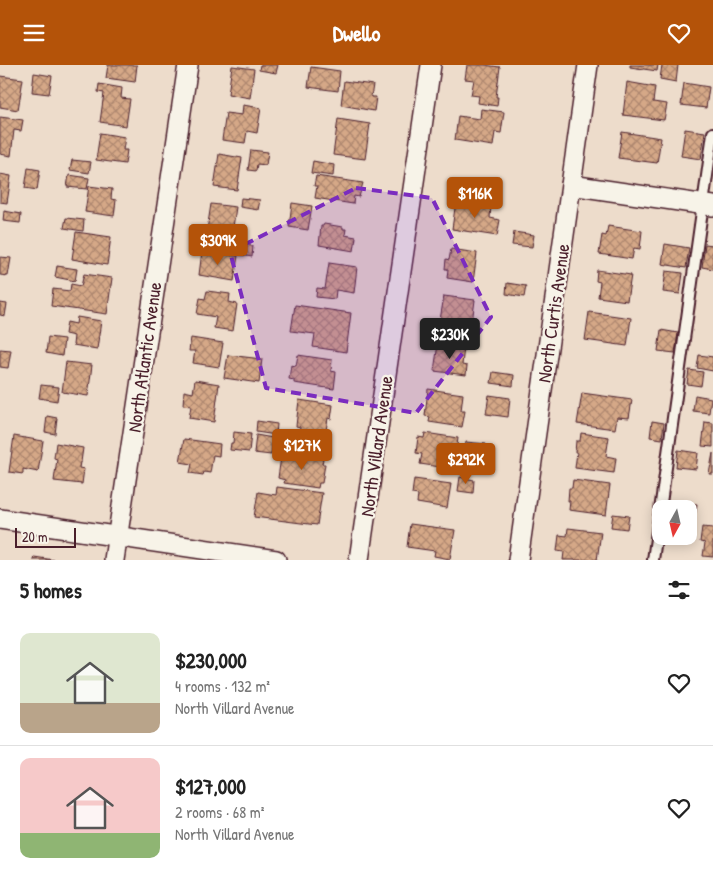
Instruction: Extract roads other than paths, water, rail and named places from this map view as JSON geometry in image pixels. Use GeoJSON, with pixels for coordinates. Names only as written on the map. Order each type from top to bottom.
{"type":"FeatureCollection","features":[{"type":"Feature","properties":{"kind":"street","name":"North Atlantic Avenue"},"geometry":{"type":"LineString","coordinates":[[114,560],[188,65]]}},
{"type":"Feature","properties":{"kind":"street","name":"North Villard Avenue"},"geometry":{"type":"LineString","coordinates":[[359,560],[431,65]]}},
{"type":"Feature","properties":{"kind":"street","name":"North Curtis Avenue"},"geometry":{"type":"LineString","coordinates":[[518,560],[588,65]]}},
{"type":"Feature","properties":{"kind":"street"},"geometry":{"type":"LineString","coordinates":[[571,185],[708,205]]}},
{"type":"Feature","properties":{"kind":"street"},"geometry":{"type":"LineString","coordinates":[[0,519],[276,560]]}},
{"type":"Feature","properties":{"kind":"lane"},"geometry":{"type":"LineString","coordinates":[[653,560],[708,205],[713,133]]}}]}
